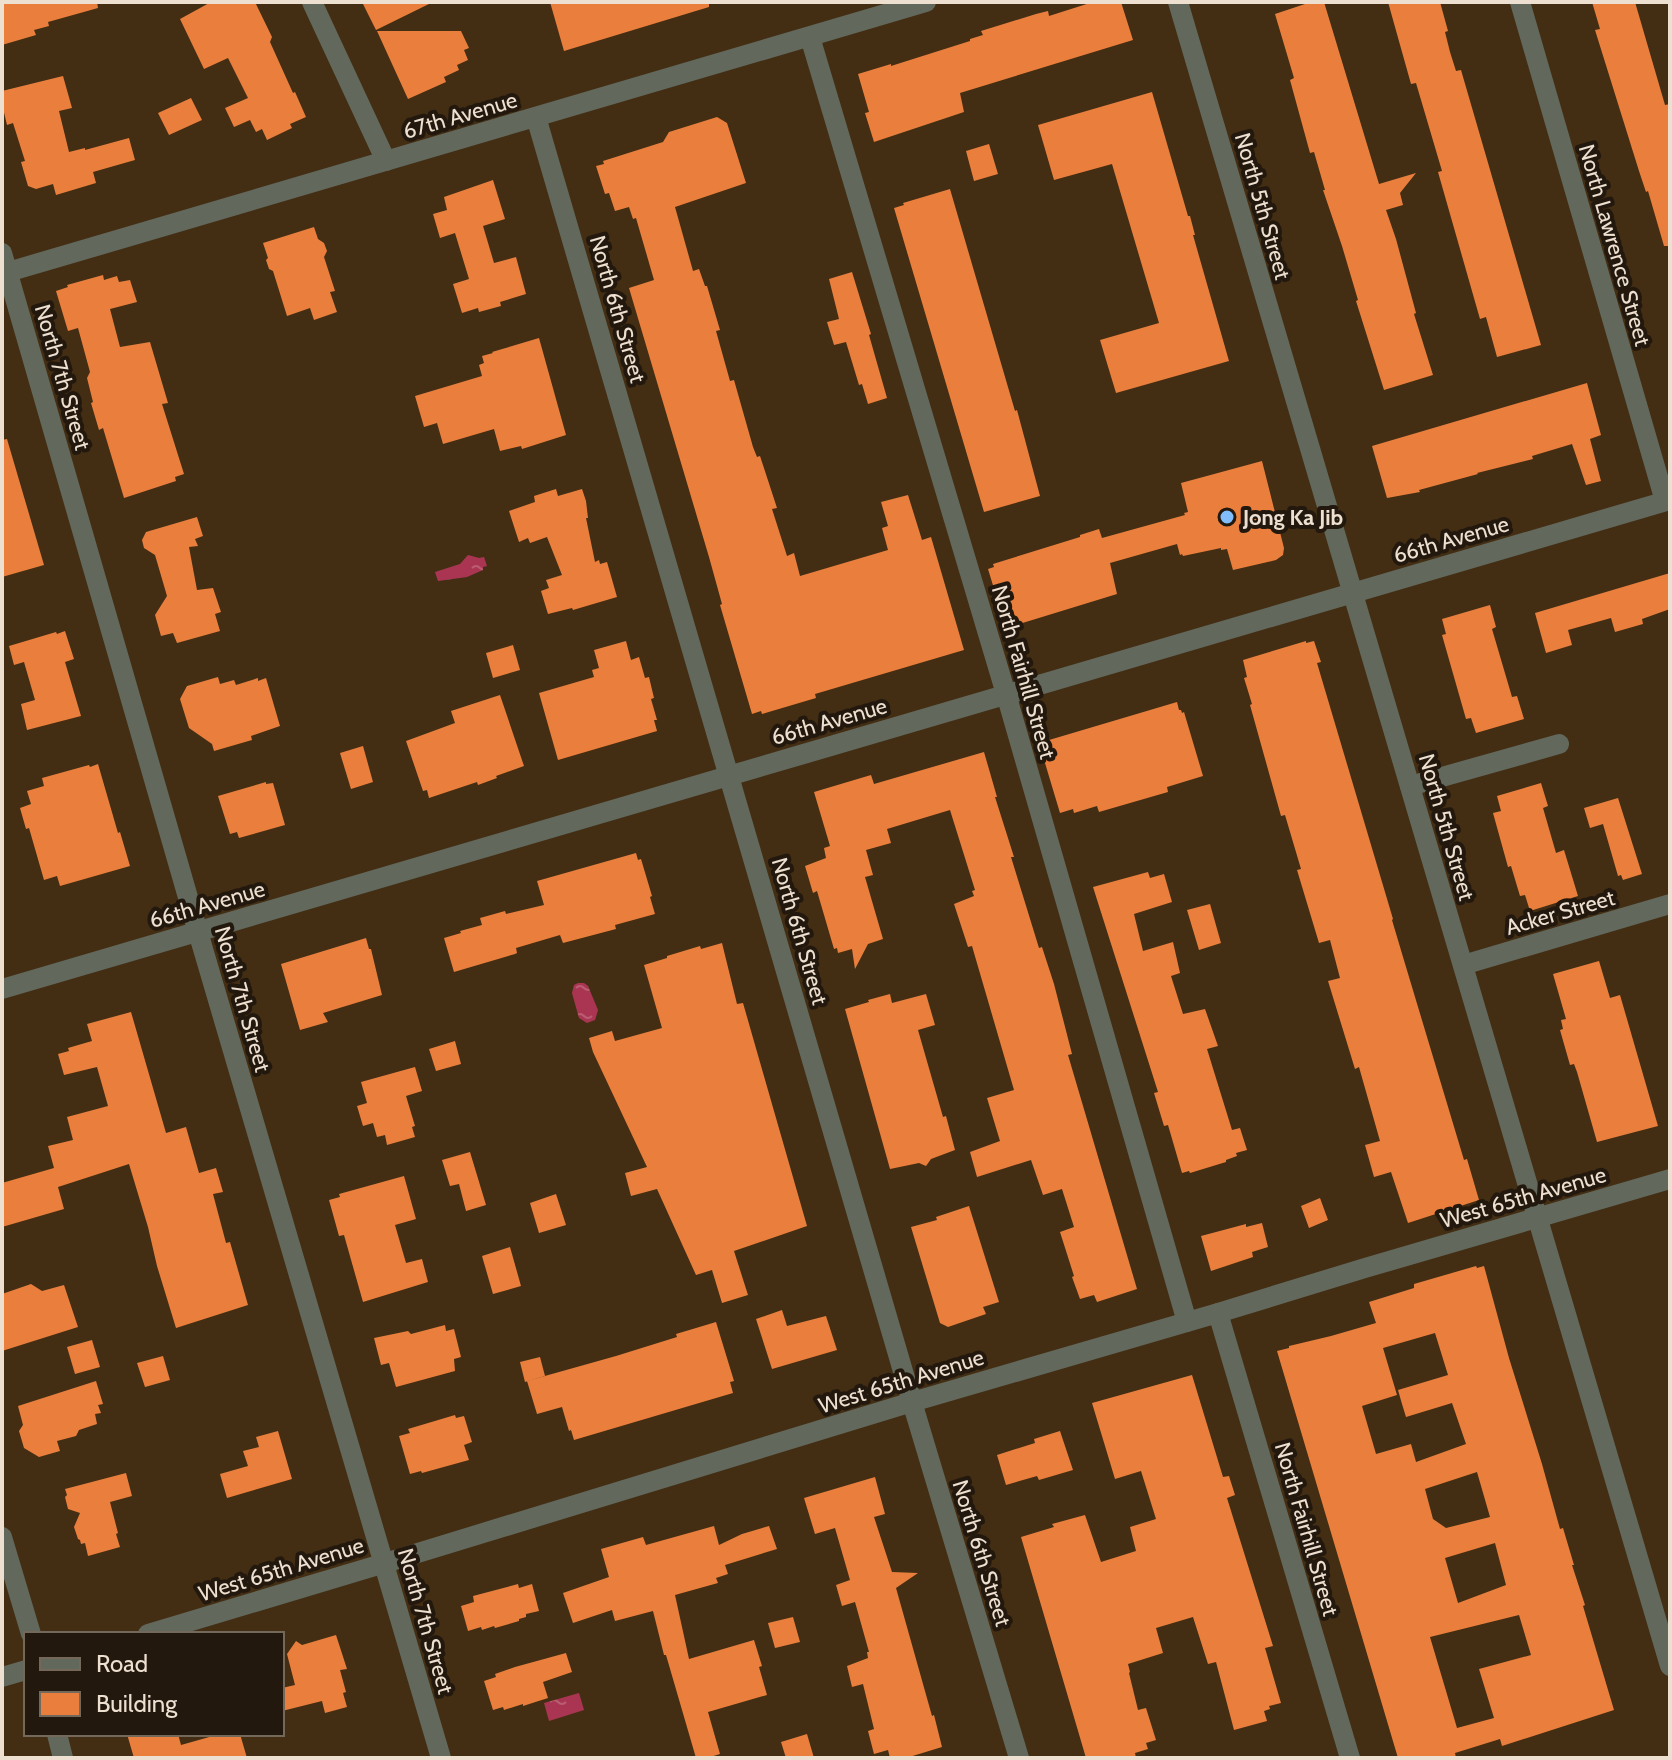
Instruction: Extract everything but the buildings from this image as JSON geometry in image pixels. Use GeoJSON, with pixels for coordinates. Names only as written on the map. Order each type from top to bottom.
{"type":"FeatureCollection","features":[{"type":"Feature","properties":{"kind":"street"},"geometry":{"type":"LineString","coordinates":[[312,2],[386,161]]}},
{"type":"Feature","properties":{"kind":"street","name":"67th Avenue"},"geometry":{"type":"LineString","coordinates":[[5,262],[386,161],[926,2]]}},
{"type":"Feature","properties":{"kind":"street","name":"North 5th Street"},"geometry":{"type":"LineString","coordinates":[[1178,2],[1670,1666]]}},
{"type":"Feature","properties":{"kind":"street","name":"North Lawrence Street"},"geometry":{"type":"LineString","coordinates":[[1520,2],[1668,501]]}},
{"type":"Feature","properties":{"kind":"street","name":"North Fairhill Street"},"geometry":{"type":"LineString","coordinates":[[810,37],[1006,694],[1187,1322]]}},
{"type":"Feature","properties":{"kind":"street","name":"North 6th Street"},"geometry":{"type":"LineString","coordinates":[[536,117],[1019,1758]]}},
{"type":"Feature","properties":{"kind":"street","name":"North 7th Street"},"geometry":{"type":"LineString","coordinates":[[5,262],[441,1758]]}},
{"type":"Feature","properties":{"kind":"street","name":"66th Avenue"},"geometry":{"type":"LineString","coordinates":[[2,989],[1668,501]]}},
{"type":"Feature","properties":{"kind":"street"},"geometry":{"type":"LineString","coordinates":[[1410,786],[1559,744]]}},
{"type":"Feature","properties":{"kind":"street","name":"Acker Street"},"geometry":{"type":"LineString","coordinates":[[1463,965],[1670,904]]}},
{"type":"Feature","properties":{"kind":"street","name":"West 65th Avenue"},"geometry":{"type":"LineString","coordinates":[[155,1632],[912,1402],[1670,1179]]}},
{"type":"Feature","properties":{"kind":"street","name":"North Fairhill Street"},"geometry":{"type":"LineString","coordinates":[[1218,1313],[1350,1758]]}},
{"type":"Feature","properties":{"kind":"street"},"geometry":{"type":"LineString","coordinates":[[2,1537],[30,1632]]}},
{"type":"Feature","properties":{"kind":"street"},"geometry":{"type":"LineString","coordinates":[[2,1677],[24,1671]]}},
{"type":"Feature","properties":{"kind":"street"},"geometry":{"type":"LineString","coordinates":[[58,1736],[63,1758]]}},
{"type":"Feature","properties":{"kind":"water"},"geometry":{"type":"Polygon","coordinates":[[[468,555],[484,557],[487,566],[467,577],[438,581],[435,572],[460,564],[468,555]]]}},
{"type":"Feature","properties":{"kind":"water"},"geometry":{"type":"Polygon","coordinates":[[[574,985],[588,986],[598,1010],[595,1020],[587,1023],[579,1018],[572,993],[574,985]]]}},
{"type":"Feature","properties":{"kind":"water"},"geometry":{"type":"Polygon","coordinates":[[[579,1693],[584,1710],[549,1721],[544,1703],[579,1693]]]}},
{"type":"Feature","properties":{"kind":"place","name":"Jong Ka Jib"},"geometry":{"type":"Point","coordinates":[1227,517]}}]}
